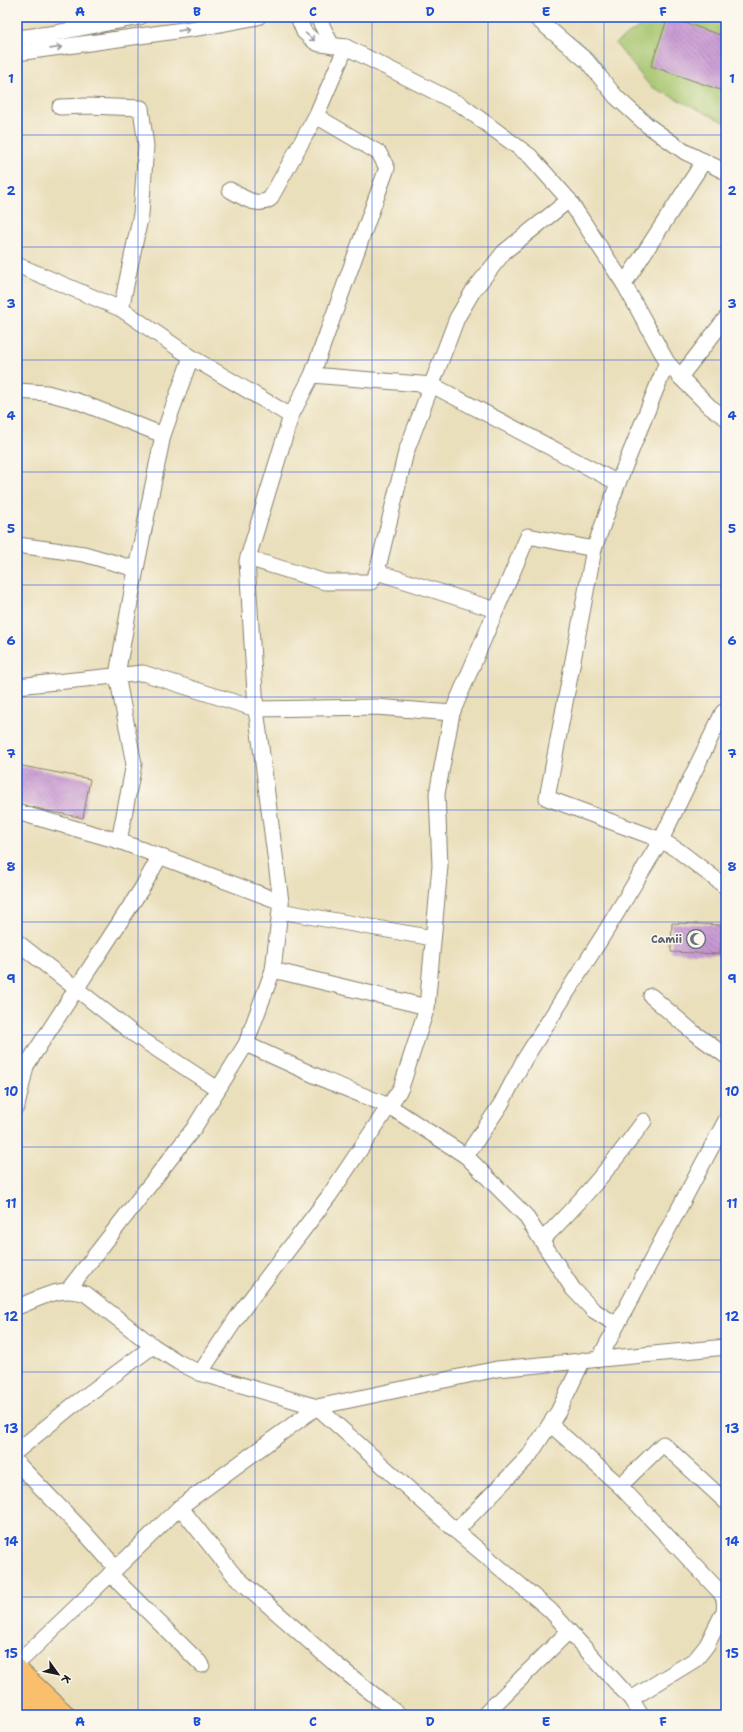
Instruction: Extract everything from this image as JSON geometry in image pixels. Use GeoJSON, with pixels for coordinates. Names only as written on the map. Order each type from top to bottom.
{"type":"FeatureCollection","features":[{"type":"Feature","properties":{"kind":"main road"},"geometry":{"type":"LineString","coordinates":[[17,1670],[66,1715]]}},
{"type":"Feature","properties":{"kind":"main road"},"geometry":{"type":"LineString","coordinates":[[17,1692],[43,1715]]}},
{"type":"Feature","properties":{"kind":"street"},"geometry":{"type":"LineString","coordinates":[[17,38],[49,34],[140,17]]}},
{"type":"Feature","properties":{"kind":"street"},"geometry":{"type":"LineString","coordinates":[[17,53],[205,27],[258,17]]}},
{"type":"Feature","properties":{"kind":"street"},"geometry":{"type":"LineString","coordinates":[[298,17],[300,25],[309,37],[320,44],[339,46],[461,105],[530,156],[569,200],[624,284],[667,362],[710,406],[726,418]]}},
{"type":"Feature","properties":{"kind":"street"},"geometry":{"type":"LineString","coordinates":[[318,17],[339,46]]}},
{"type":"Feature","properties":{"kind":"street"},"geometry":{"type":"LineString","coordinates":[[535,17],[587,61],[616,97],[636,116],[685,152],[726,172]]}},
{"type":"Feature","properties":{"kind":"street"},"geometry":{"type":"LineString","coordinates":[[230,190],[255,203],[260,203],[270,199],[316,116],[339,46]]}},
{"type":"Feature","properties":{"kind":"street"},"geometry":{"type":"LineString","coordinates":[[60,107],[87,106],[141,108],[146,146],[141,214],[121,308]]}},
{"type":"Feature","properties":{"kind":"street"},"geometry":{"type":"LineString","coordinates":[[68,1290],[194,1128],[246,1044],[273,970],[280,907],[256,709],[248,558],[291,416],[312,375],[387,168],[379,153],[316,116]]}},
{"type":"Feature","properties":{"kind":"street"},"geometry":{"type":"LineString","coordinates":[[624,284],[704,161]]}},
{"type":"Feature","properties":{"kind":"street"},"geometry":{"type":"LineString","coordinates":[[248,558],[326,582],[371,582],[377,572],[406,452],[457,318],[472,290],[504,252],[569,200]]}},
{"type":"Feature","properties":{"kind":"street"},"geometry":{"type":"LineString","coordinates":[[17,265],[121,308],[191,357],[291,416]]}},
{"type":"Feature","properties":{"kind":"street"},"geometry":{"type":"LineString","coordinates":[[680,377],[726,318]]}},
{"type":"Feature","properties":{"kind":"street"},"geometry":{"type":"LineString","coordinates":[[119,841],[134,764],[117,675],[136,569],[163,435],[191,357]]}},
{"type":"Feature","properties":{"kind":"street"},"geometry":{"type":"LineString","coordinates":[[667,362],[618,483],[594,549],[547,798],[661,840],[679,851],[726,887]]}},
{"type":"Feature","properties":{"kind":"street"},"geometry":{"type":"LineString","coordinates":[[312,375],[432,385],[618,483]]}},
{"type":"Feature","properties":{"kind":"street"},"geometry":{"type":"LineString","coordinates":[[17,390],[48,393],[77,401],[163,435]]}},
{"type":"Feature","properties":{"kind":"street"},"geometry":{"type":"LineString","coordinates":[[200,1373],[240,1313],[329,1196],[401,1088],[427,1007],[440,866],[437,794],[452,713],[528,536],[594,549]]}},
{"type":"Feature","properties":{"kind":"street"},"geometry":{"type":"LineString","coordinates":[[17,545],[84,554],[136,569]]}},
{"type":"Feature","properties":{"kind":"street"},"geometry":{"type":"LineString","coordinates":[[377,572],[496,610]]}},
{"type":"Feature","properties":{"kind":"street"},"geometry":{"type":"LineString","coordinates":[[17,686],[143,673],[256,709],[376,707],[452,713]]}},
{"type":"Feature","properties":{"kind":"street"},"geometry":{"type":"LineString","coordinates":[[466,1156],[501,1104],[524,1060],[604,934],[661,840],[725,711]]}},
{"type":"Feature","properties":{"kind":"street"},"geometry":{"type":"LineString","coordinates":[[17,812],[119,841],[160,856],[280,907],[433,938]]}},
{"type":"Feature","properties":{"kind":"street"},"geometry":{"type":"LineString","coordinates":[[17,1106],[21,1065],[76,989],[142,888],[160,856]]}},
{"type":"Feature","properties":{"kind":"street"},"geometry":{"type":"LineString","coordinates":[[17,942],[135,1035],[218,1089]]}},
{"type":"Feature","properties":{"kind":"street"},"geometry":{"type":"LineString","coordinates":[[273,970],[427,1007]]}},
{"type":"Feature","properties":{"kind":"street"},"geometry":{"type":"LineString","coordinates":[[651,996],[694,1033],[726,1056]]}},
{"type":"Feature","properties":{"kind":"street"},"geometry":{"type":"LineString","coordinates":[[246,1044],[325,1080],[389,1106],[466,1156],[525,1215],[573,1289],[593,1310],[617,1325]]}},
{"type":"Feature","properties":{"kind":"street"},"geometry":{"type":"LineString","coordinates":[[599,1359],[726,1120]]}},
{"type":"Feature","properties":{"kind":"street"},"geometry":{"type":"LineString","coordinates":[[542,1240],[591,1190],[644,1121]]}},
{"type":"Feature","properties":{"kind":"street"},"geometry":{"type":"LineString","coordinates":[[17,1306],[59,1291],[68,1290],[86,1294],[152,1346],[200,1373],[318,1407],[456,1531],[550,1610],[631,1699],[641,1715]]}},
{"type":"Feature","properties":{"kind":"street"},"geometry":{"type":"LineString","coordinates":[[17,1451],[72,1406],[152,1346]]}},
{"type":"Feature","properties":{"kind":"street"},"geometry":{"type":"LineString","coordinates":[[17,1664],[180,1507],[318,1407],[497,1369],[726,1347]]}},
{"type":"Feature","properties":{"kind":"street"},"geometry":{"type":"LineString","coordinates":[[456,1531],[529,1456],[558,1412],[584,1360]]}},
{"type":"Feature","properties":{"kind":"street"},"geometry":{"type":"LineString","coordinates":[[550,1424],[620,1486],[724,1598],[724,1612],[708,1645],[696,1659],[631,1699]]}},
{"type":"Feature","properties":{"kind":"street"},"geometry":{"type":"LineString","coordinates":[[620,1486],[664,1444],[726,1502]]}},
{"type":"Feature","properties":{"kind":"street"},"geometry":{"type":"LineString","coordinates":[[17,1463],[86,1533],[113,1571],[202,1664]]}},
{"type":"Feature","properties":{"kind":"street"},"geometry":{"type":"LineString","coordinates":[[180,1507],[234,1576],[333,1662],[399,1715]]}},
{"type":"Feature","properties":{"kind":"street"},"geometry":{"type":"LineString","coordinates":[[484,1715],[569,1631]]}},
{"type":"Feature","properties":{"kind":"green space"},"geometry":{"type":"Polygon","coordinates":[[[654,17],[726,17],[726,123],[650,86],[615,43],[654,17]]]}},
{"type":"Feature","properties":{"kind":"building"},"geometry":{"type":"Polygon","coordinates":[[[668,17],[726,37],[726,92],[651,66],[668,17]]]}},
{"type":"Feature","properties":{"kind":"building"},"geometry":{"type":"Polygon","coordinates":[[[17,765],[90,779],[83,818],[17,803],[17,765]]]}},
{"type":"Feature","properties":{"kind":"building","name":"Camii"},"geometry":{"type":"Polygon","coordinates":[[[672,923],[721,925],[720,954],[671,952],[672,923]]]}},
{"type":"Feature","properties":{"kind":"waterway"},"geometry":{"type":"LineString","coordinates":[[571,38],[593,55],[603,70]]}},
{"type":"Feature","properties":{"kind":"waterway"},"geometry":{"type":"LineString","coordinates":[[636,105],[670,132]]}},
{"type":"Feature","properties":{"kind":"place","name":"Camii"},"geometry":{"type":"Point","coordinates":[696,939]}}]}
